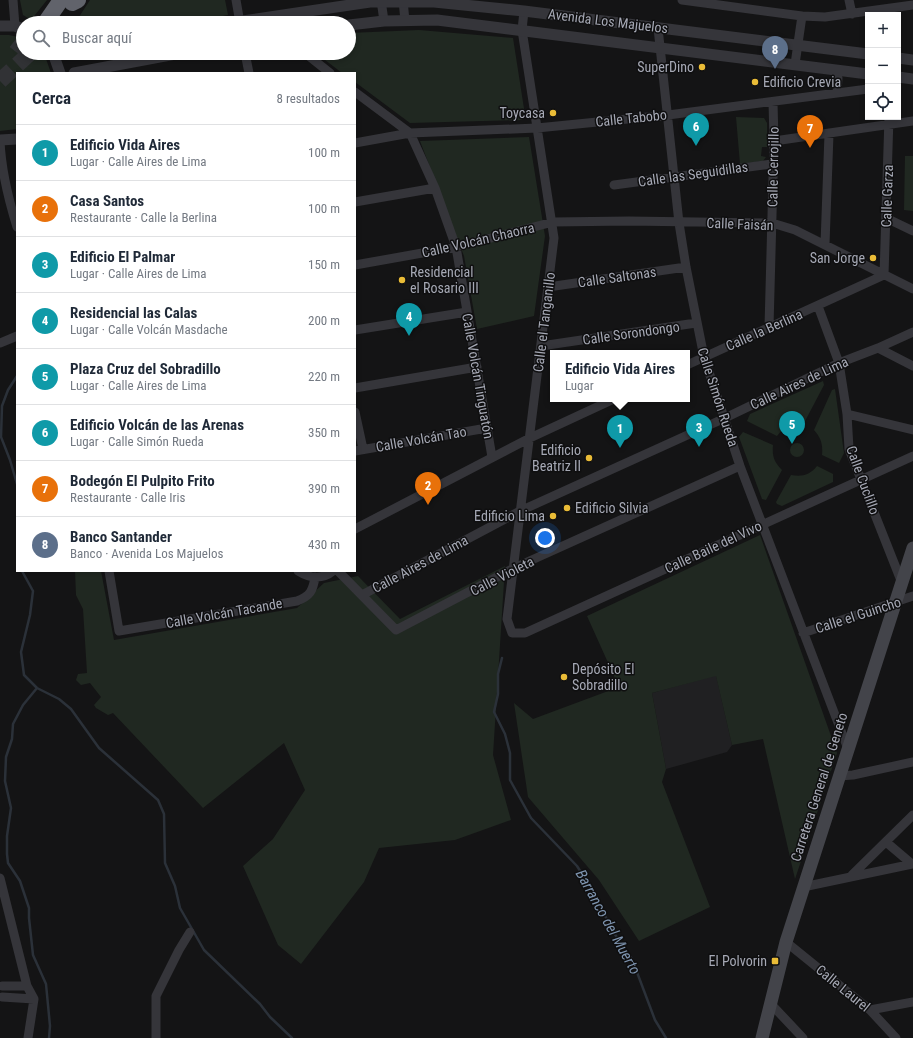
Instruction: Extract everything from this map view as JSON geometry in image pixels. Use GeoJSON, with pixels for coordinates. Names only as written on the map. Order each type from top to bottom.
{"type":"FeatureCollection","features":[{"type":"Feature","properties":{"kind":"highway"},"geometry":{"type":"LineString","coordinates":[[45,16],[52,0]]}},
{"type":"Feature","properties":{"kind":"highway"},"geometry":{"type":"LineString","coordinates":[[51,16],[71,1]]}},
{"type":"Feature","properties":{"kind":"highway"},"geometry":{"type":"LineString","coordinates":[[62,16],[71,1]]}},
{"type":"Feature","properties":{"kind":"main road","name":"Carretera General de Geneto"},"geometry":{"type":"LineString","coordinates":[[762,1038],[786,942],[913,548]]}},
{"type":"Feature","properties":{"kind":"street"},"geometry":{"type":"LineString","coordinates":[[13,0],[16,16]]}},
{"type":"Feature","properties":{"kind":"street"},"geometry":{"type":"LineString","coordinates":[[236,0],[236,16]]}},
{"type":"Feature","properties":{"kind":"street"},"geometry":{"type":"LineString","coordinates":[[682,0],[802,16],[824,17],[913,5]]}},
{"type":"Feature","properties":{"kind":"street"},"geometry":{"type":"LineString","coordinates":[[849,0],[852,14]]}},
{"type":"Feature","properties":{"kind":"street"},"geometry":{"type":"LineString","coordinates":[[381,1],[384,21]]}},
{"type":"Feature","properties":{"kind":"street","name":"Avenida Los Majuelos"},"geometry":{"type":"LineString","coordinates":[[277,16],[381,1],[420,1],[470,4],[865,54]]}},
{"type":"Feature","properties":{"kind":"street"},"geometry":{"type":"LineString","coordinates":[[403,1],[405,21]]}},
{"type":"Feature","properties":{"kind":"street","name":"Calle el Tanganillo"},"geometry":{"type":"LineString","coordinates":[[512,633],[507,619],[554,238],[553,222],[522,30],[524,11]]}},
{"type":"Feature","properties":{"kind":"street"},"geometry":{"type":"LineString","coordinates":[[795,64],[802,16]]}},
{"type":"Feature","properties":{"kind":"street","name":"Avenida Los Majuelos"},"geometry":{"type":"LineString","coordinates":[[356,24],[384,21],[437,20],[865,74]]}},
{"type":"Feature","properties":{"kind":"street"},"geometry":{"type":"LineString","coordinates":[[0,26],[16,28]]}},
{"type":"Feature","properties":{"kind":"street","name":"Calle Simón Rueda"},"geometry":{"type":"LineString","coordinates":[[658,28],[679,223],[696,323],[704,357],[740,466],[848,749]]}},
{"type":"Feature","properties":{"kind":"street"},"geometry":{"type":"LineString","coordinates":[[901,58],[913,60]]}},
{"type":"Feature","properties":{"kind":"street"},"geometry":{"type":"LineString","coordinates":[[58,60],[60,72]]}},
{"type":"Feature","properties":{"kind":"street"},"geometry":{"type":"LineString","coordinates":[[84,72],[114,69],[152,60]]}},
{"type":"Feature","properties":{"kind":"street"},"geometry":{"type":"LineString","coordinates":[[246,60],[249,72]]}},
{"type":"Feature","properties":{"kind":"street"},"geometry":{"type":"LineString","coordinates":[[314,60],[329,72]]}},
{"type":"Feature","properties":{"kind":"street"},"geometry":{"type":"LineString","coordinates":[[835,70],[838,78],[838,93]]}},
{"type":"Feature","properties":{"kind":"street"},"geometry":{"type":"LineString","coordinates":[[901,78],[913,79]]}},
{"type":"Feature","properties":{"kind":"street","name":"Calle Tabobo"},"geometry":{"type":"LineString","coordinates":[[356,143],[410,133],[537,128],[668,115],[865,88]]}},
{"type":"Feature","properties":{"kind":"street","name":"Calle Volcán Tinguatón"},"geometry":{"type":"LineString","coordinates":[[356,93],[410,133],[435,188],[456,247],[492,457]]}},
{"type":"Feature","properties":{"kind":"street","name":"Calle Cerrojillo"},"geometry":{"type":"LineString","coordinates":[[769,327],[772,164],[774,141],[773,102]]}},
{"type":"Feature","properties":{"kind":"street"},"geometry":{"type":"LineString","coordinates":[[774,141],[829,134],[889,121],[913,121]]}},
{"type":"Feature","properties":{"kind":"street","name":"Calle Garza"},"geometry":{"type":"LineString","coordinates":[[884,275],[889,121]]}},
{"type":"Feature","properties":{"kind":"street"},"geometry":{"type":"LineString","coordinates":[[825,244],[829,134]]}},
{"type":"Feature","properties":{"kind":"street"},"geometry":{"type":"LineString","coordinates":[[16,139],[0,140],[1,158],[14,204],[16,219]]}},
{"type":"Feature","properties":{"kind":"street","name":"Calle las Seguidillas"},"geometry":{"type":"LineString","coordinates":[[614,185],[772,164]]}},
{"type":"Feature","properties":{"kind":"street"},"geometry":{"type":"LineString","coordinates":[[356,202],[435,188]]}},
{"type":"Feature","properties":{"kind":"street"},"geometry":{"type":"LineString","coordinates":[[886,218],[913,231]]}},
{"type":"Feature","properties":{"kind":"street","name":"Calle Faisán"},"geometry":{"type":"LineString","coordinates":[[553,222],[629,221],[679,223],[772,223],[795,230],[825,244],[913,289]]}},
{"type":"Feature","properties":{"kind":"street","name":"Calle Volcán Chaorra"},"geometry":{"type":"LineString","coordinates":[[356,265],[456,247],[553,222]]}},
{"type":"Feature","properties":{"kind":"street","name":"Calle Saltonas"},"geometry":{"type":"LineString","coordinates":[[548,287],[686,268]]}},
{"type":"Feature","properties":{"kind":"street","name":"Calle la Berlina"},"geometry":{"type":"LineString","coordinates":[[690,364],[884,275]]}},
{"type":"Feature","properties":{"kind":"street","name":"Calle Cuclillo"},"geometry":{"type":"LineString","coordinates":[[818,306],[839,363],[847,414],[849,449],[902,583]]}},
{"type":"Feature","properties":{"kind":"street"},"geometry":{"type":"LineString","coordinates":[[356,330],[467,312]]}},
{"type":"Feature","properties":{"kind":"street","name":"Calle Sorondongo"},"geometry":{"type":"LineString","coordinates":[[541,346],[696,323]]}},
{"type":"Feature","properties":{"kind":"street","name":"Calle Aires de Lima"},"geometry":{"type":"LineString","coordinates":[[362,595],[520,511],[725,418],[839,363],[878,348],[913,332]]}},
{"type":"Feature","properties":{"kind":"street"},"geometry":{"type":"LineString","coordinates":[[0,344],[16,336]]}},
{"type":"Feature","properties":{"kind":"street"},"geometry":{"type":"LineString","coordinates":[[878,348],[913,366]]}},
{"type":"Feature","properties":{"kind":"street"},"geometry":{"type":"LineString","coordinates":[[356,388],[477,367]]}},
{"type":"Feature","properties":{"kind":"street"},"geometry":{"type":"LineString","coordinates":[[356,527],[530,438],[608,402]]}},
{"type":"Feature","properties":{"kind":"street"},"geometry":{"type":"LineString","coordinates":[[847,414],[913,430]]}},
{"type":"Feature","properties":{"kind":"street"},"geometry":{"type":"LineString","coordinates":[[356,422],[359,450]]}},
{"type":"Feature","properties":{"kind":"street","name":"Calle Volcán Tao"},"geometry":{"type":"LineString","coordinates":[[359,450],[487,428]]}},
{"type":"Feature","properties":{"kind":"street","name":"Calle Baile del Vivo"},"geometry":{"type":"LineString","coordinates":[[512,633],[525,633],[913,456]]}},
{"type":"Feature","properties":{"kind":"street","name":"Calle Violeta"},"geometry":{"type":"LineString","coordinates":[[362,595],[396,630],[514,568],[740,466]]}},
{"type":"Feature","properties":{"kind":"street","name":"Calle Volcán Tacande"},"geometry":{"type":"LineString","coordinates":[[112,572],[119,631],[297,600],[310,594],[315,577]]}},
{"type":"Feature","properties":{"kind":"street"},"geometry":{"type":"LineString","coordinates":[[300,572],[306,576],[315,577],[323,576],[331,572]]}},
{"type":"Feature","properties":{"kind":"street"},"geometry":{"type":"LineString","coordinates":[[339,572],[362,595]]}},
{"type":"Feature","properties":{"kind":"street","name":"Calle el Guincho"},"geometry":{"type":"LineString","coordinates":[[803,633],[913,596]]}},
{"type":"Feature","properties":{"kind":"street"},"geometry":{"type":"LineString","coordinates":[[839,776],[853,776],[913,762]]}},
{"type":"Feature","properties":{"kind":"street"},"geometry":{"type":"LineString","coordinates":[[852,876],[913,815]]}},
{"type":"Feature","properties":{"kind":"street"},"geometry":{"type":"LineString","coordinates":[[886,842],[913,864]]}},
{"type":"Feature","properties":{"kind":"street"},"geometry":{"type":"LineString","coordinates":[[803,887],[913,864]]}},
{"type":"Feature","properties":{"kind":"street"},"geometry":{"type":"LineString","coordinates":[[0,881],[27,986],[34,998],[28,1038]]}},
{"type":"Feature","properties":{"kind":"street"},"geometry":{"type":"LineString","coordinates":[[156,1038],[156,996],[179,950],[190,932]]}},
{"type":"Feature","properties":{"kind":"street","name":"Calle Laurel"},"geometry":{"type":"LineString","coordinates":[[786,942],[870,1010],[896,1038]]}},
{"type":"Feature","properties":{"kind":"street"},"geometry":{"type":"LineString","coordinates":[[27,986],[1,984],[1,999],[34,998]]}},
{"type":"Feature","properties":{"kind":"street"},"geometry":{"type":"LineString","coordinates":[[870,1010],[913,1002]]}},
{"type":"Feature","properties":{"kind":"street"},"geometry":{"type":"LineString","coordinates":[[770,1003],[803,1038]]}},
{"type":"Feature","properties":{"kind":"shaded area"},"geometry":{"type":"Polygon","coordinates":[[[20,0],[47,0],[34,16],[23,15],[20,0]]]}},
{"type":"Feature","properties":{"kind":"shaded area"},"geometry":{"type":"Polygon","coordinates":[[[90,0],[225,0],[228,15],[223,16],[80,16],[90,0]]]}},
{"type":"Feature","properties":{"kind":"shaded area"},"geometry":{"type":"Polygon","coordinates":[[[419,30],[513,38],[525,115],[522,120],[410,123],[356,83],[356,72],[341,72],[325,60],[356,60],[356,33],[419,30]]]}},
{"type":"Feature","properties":{"kind":"shaded area"},"geometry":{"type":"Polygon","coordinates":[[[0,35],[9,35],[16,36],[16,60],[46,60],[51,72],[16,72],[16,129],[0,131],[0,35]]]}},
{"type":"Feature","properties":{"kind":"shaded area"},"geometry":{"type":"Polygon","coordinates":[[[736,117],[764,118],[767,123],[767,147],[762,147],[761,156],[766,157],[763,161],[740,164],[736,117]]]}},
{"type":"Feature","properties":{"kind":"shaded area"},"geometry":{"type":"Polygon","coordinates":[[[529,137],[545,236],[534,316],[477,329],[464,256],[420,141],[529,137]]]}},
{"type":"Feature","properties":{"kind":"shaded area"},"geometry":{"type":"Polygon","coordinates":[[[905,156],[913,156],[913,211],[904,210],[905,156]]]}},
{"type":"Feature","properties":{"kind":"shaded area"},"geometry":{"type":"Polygon","coordinates":[[[823,381],[824,385],[803,425],[788,427],[782,430],[777,436],[747,421],[750,414],[823,381]]]}},
{"type":"Feature","properties":{"kind":"shaded area"},"geometry":{"type":"Polygon","coordinates":[[[835,389],[844,453],[839,463],[822,455],[821,441],[814,430],[832,390],[835,389]]]}},
{"type":"Feature","properties":{"kind":"shaded area"},"geometry":{"type":"Polygon","coordinates":[[[743,432],[773,445],[774,459],[782,470],[766,500],[762,499],[739,437],[743,432]]]}},
{"type":"Feature","properties":{"kind":"shaded area"},"geometry":{"type":"Polygon","coordinates":[[[797,443],[802,445],[804,450],[802,455],[797,457],[792,455],[790,450],[792,445],[797,443]]]}},
{"type":"Feature","properties":{"kind":"shaded area"},"geometry":{"type":"Polygon","coordinates":[[[817,466],[833,474],[833,482],[782,506],[777,504],[776,502],[791,475],[806,475],[817,466]]]}},
{"type":"Feature","properties":{"kind":"shaded area"},"geometry":{"type":"Polygon","coordinates":[[[760,535],[837,753],[795,879],[763,739],[732,745],[716,676],[652,693],[666,769],[662,782],[710,907],[639,941],[599,880],[528,797],[514,703],[533,719],[619,687],[587,616],[760,535]]]}},
{"type":"Feature","properties":{"kind":"shaded area"},"geometry":{"type":"Polygon","coordinates":[[[505,566],[493,755],[511,820],[455,840],[379,848],[364,882],[301,964],[278,945],[243,866],[273,839],[305,790],[284,743],[203,808],[113,713],[108,715],[96,708],[94,705],[101,697],[90,683],[81,685],[76,680],[78,674],[87,673],[83,609],[76,595],[75,572],[101,572],[114,640],[297,608],[324,583],[358,576],[400,619],[505,566]]]}},
{"type":"Feature","properties":{"kind":"shaded area"},"geometry":{"type":"Polygon","coordinates":[[[716,675],[732,745],[727,752],[666,769],[652,693],[716,675]]]}},
{"type":"Feature","properties":{"kind":"waterway"},"geometry":{"type":"LineString","coordinates":[[16,378],[8,390],[2,406],[1,437],[16,481]]}},
{"type":"Feature","properties":{"kind":"waterway"},"geometry":{"type":"LineString","coordinates":[[23,572],[33,591],[30,615],[21,652],[24,675],[37,688],[59,699],[71,709],[99,748],[158,800],[164,814],[165,863],[175,886],[180,908],[204,950],[260,1004],[270,1017],[292,1038]]}},
{"type":"Feature","properties":{"kind":"waterway","name":"Barranco del Muerto"},"geometry":{"type":"LineString","coordinates":[[502,658],[498,674],[498,694],[494,712],[505,734],[510,753],[510,780],[531,818],[577,866],[589,885],[614,933],[632,959],[655,1020],[666,1038]]}},
{"type":"Feature","properties":{"kind":"waterway"},"geometry":{"type":"LineString","coordinates":[[37,688],[23,705],[13,724],[12,739],[6,757],[5,781],[11,808],[7,836],[7,854],[8,863],[20,881],[29,908],[33,955],[46,984],[50,1026],[49,1038]]}},
{"type":"Feature","properties":{"kind":"tunnel"},"geometry":{"type":"LineString","coordinates":[[0,81],[22,60]]}},
{"type":"Feature","properties":{"kind":"place","name":"SuperDino"},"geometry":{"type":"Point","coordinates":[702,67]}},
{"type":"Feature","properties":{"kind":"place","name":"Banco Santander"},"geometry":{"type":"Point","coordinates":[775,69]}},
{"type":"Feature","properties":{"kind":"place","name":"Edificio Crevia"},"geometry":{"type":"Point","coordinates":[755,82]}},
{"type":"Feature","properties":{"kind":"place","name":"Toycasa"},"geometry":{"type":"Point","coordinates":[553,113]}},
{"type":"Feature","properties":{"kind":"place","name":"Edificio Volcán de las Arenas"},"geometry":{"type":"Point","coordinates":[696,146]}},
{"type":"Feature","properties":{"kind":"place","name":"Bodegón El Pulpito Frito"},"geometry":{"type":"Point","coordinates":[810,148]}},
{"type":"Feature","properties":{"kind":"place","name":"San Jorge"},"geometry":{"type":"Point","coordinates":[873,258]}},
{"type":"Feature","properties":{"kind":"place","name":"Residencial el Rosario III"},"geometry":{"type":"Point","coordinates":[402,280]}},
{"type":"Feature","properties":{"kind":"place","name":"Residencial las Calas"},"geometry":{"type":"Point","coordinates":[409,336]}},
{"type":"Feature","properties":{"kind":"place","name":"Plaza Cruz del Sobradillo"},"geometry":{"type":"Point","coordinates":[792,444]}},
{"type":"Feature","properties":{"kind":"place","name":"Edificio El Palmar"},"geometry":{"type":"Point","coordinates":[699,447]}},
{"type":"Feature","properties":{"kind":"place","name":"Edificio Vida Aires"},"geometry":{"type":"Point","coordinates":[620,448]}},
{"type":"Feature","properties":{"kind":"place","name":"Edificio Beatriz II"},"geometry":{"type":"Point","coordinates":[589,458]}},
{"type":"Feature","properties":{"kind":"place","name":"Casa Santos"},"geometry":{"type":"Point","coordinates":[428,505]}},
{"type":"Feature","properties":{"kind":"place","name":"Edificio Silvia"},"geometry":{"type":"Point","coordinates":[567,508]}},
{"type":"Feature","properties":{"kind":"place","name":"Edificio Lima"},"geometry":{"type":"Point","coordinates":[553,516]}},
{"type":"Feature","properties":{"kind":"place","name":"Depósito El Sobradillo"},"geometry":{"type":"Point","coordinates":[564,677]}},
{"type":"Feature","properties":{"kind":"place","name":"El Polvorin"},"geometry":{"type":"Point","coordinates":[775,961]}}]}
